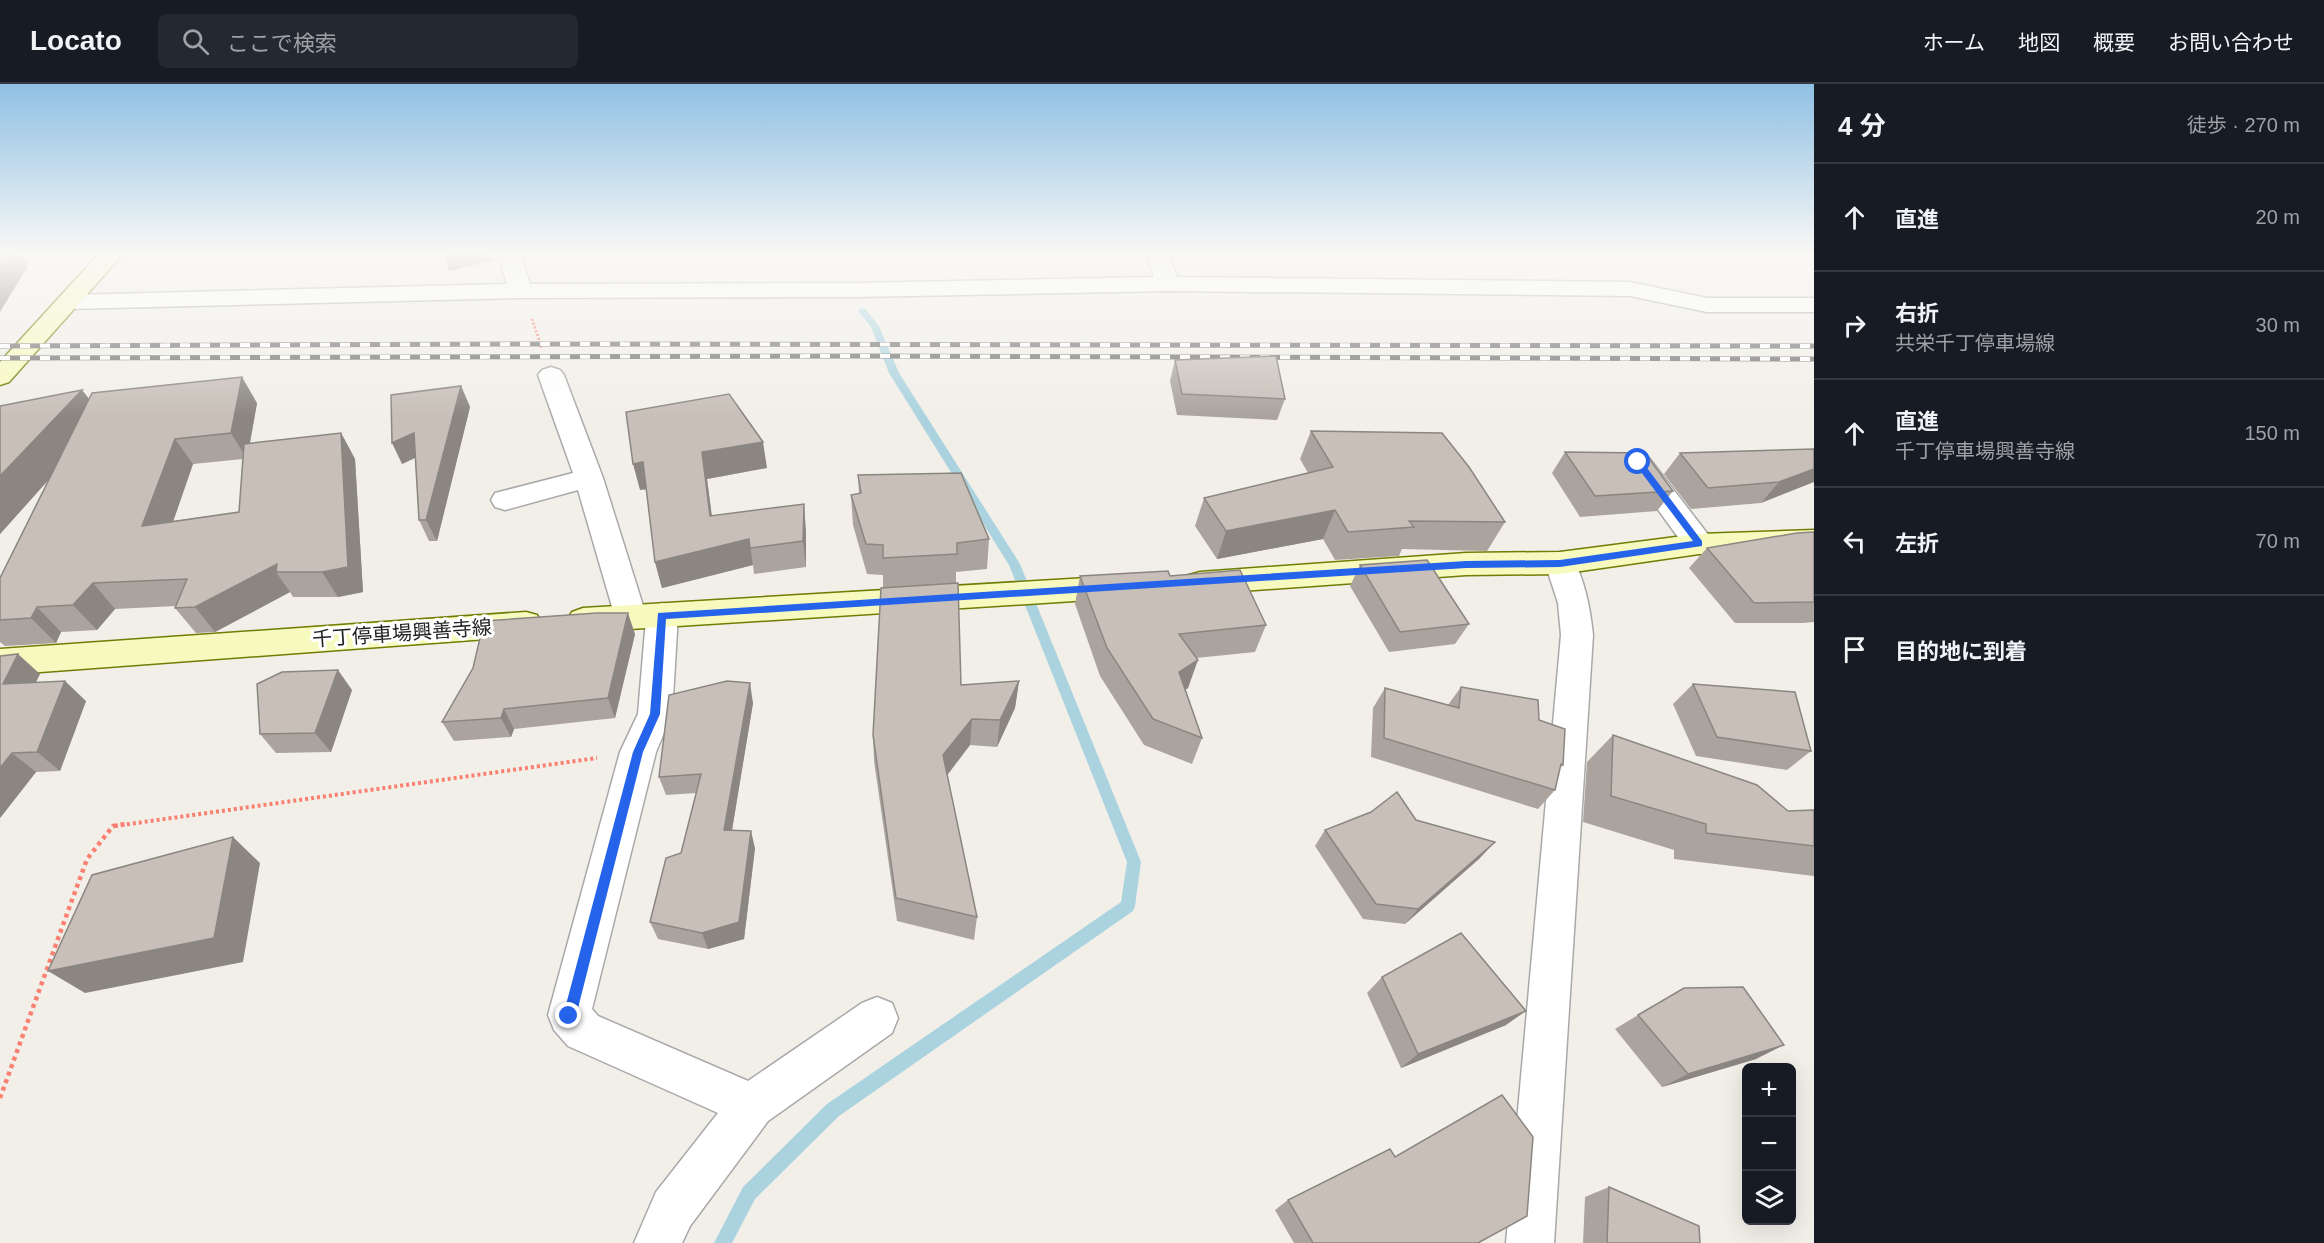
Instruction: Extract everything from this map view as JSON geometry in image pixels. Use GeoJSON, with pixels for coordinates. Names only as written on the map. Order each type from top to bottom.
{"type":"FeatureCollection","features":[{"type":"Feature","properties":{"kind":"main road"},"geometry":{"type":"LineString","coordinates":[[0,377],[63,308]]}},
{"type":"Feature","properties":{"kind":"main road","name":"千丁停車場興善寺線"},"geometry":{"type":"LineString","coordinates":[[0,662],[646,616],[992,596],[1052,590],[1466,564],[1560,563],[1699,544],[1814,540]]}},
{"type":"Feature","properties":{"kind":"street"},"geometry":{"type":"LineString","coordinates":[[551,375],[589,478],[646,616],[655,714],[638,752],[569,1016],[583,1031],[752,1105]]}},
{"type":"Feature","properties":{"kind":"street"},"geometry":{"type":"LineString","coordinates":[[1638,462],[1699,544]]}},
{"type":"Feature","properties":{"kind":"street"},"geometry":{"type":"LineString","coordinates":[[505,500],[589,478]]}},
{"type":"Feature","properties":{"kind":"street"},"geometry":{"type":"LineString","coordinates":[[1530,1243],[1577,635],[1574,603],[1560,563]]}},
{"type":"Feature","properties":{"kind":"street"},"geometry":{"type":"LineString","coordinates":[[658,1243],[673,1209],[752,1105],[877,1018]]}},
{"type":"Feature","properties":{"kind":"path"},"geometry":{"type":"LineString","coordinates":[[527,308],[551,375]]}},
{"type":"Feature","properties":{"kind":"path"},"geometry":{"type":"LineString","coordinates":[[0,1098],[87,859],[113,826],[638,752]]}},
{"type":"Feature","properties":{"kind":"building"},"geometry":{"type":"Polygon","coordinates":[[[1276,356],[1285,399],[1182,394],[1175,360],[1276,356]]]}},
{"type":"Feature","properties":{"kind":"building"},"geometry":{"type":"Polygon","coordinates":[[[242,377],[231,433],[175,439],[142,526],[239,512],[244,444],[341,433],[348,567],[322,572],[276,572],[277,564],[195,607],[175,608],[187,579],[93,583],[73,605],[37,607],[31,618],[0,620],[0,578],[92,393],[242,377]]]}},
{"type":"Feature","properties":{"kind":"building"},"geometry":{"type":"Polygon","coordinates":[[[461,386],[426,520],[419,520],[414,433],[392,443],[391,395],[461,386]]]}},
{"type":"Feature","properties":{"kind":"building"},"geometry":{"type":"Polygon","coordinates":[[[82,390],[0,476],[0,406],[82,390]]]}},
{"type":"Feature","properties":{"kind":"building"},"geometry":{"type":"Polygon","coordinates":[[[729,394],[763,442],[702,452],[710,516],[804,504],[803,541],[750,548],[749,539],[655,562],[643,462],[633,464],[626,412],[729,394]]]}},
{"type":"Feature","properties":{"kind":"building"},"geometry":{"type":"Polygon","coordinates":[[[1311,431],[1442,433],[1469,467],[1505,522],[1409,521],[1414,527],[1348,532],[1335,510],[1226,531],[1204,498],[1333,467],[1311,431]]]}},
{"type":"Feature","properties":{"kind":"building"},"geometry":{"type":"Polygon","coordinates":[[[1814,449],[1814,469],[1779,482],[1708,488],[1680,453],[1814,449]]]}},
{"type":"Feature","properties":{"kind":"building"},"geometry":{"type":"Polygon","coordinates":[[[1565,452],[1645,453],[1673,491],[1595,496],[1565,452]]]}},
{"type":"Feature","properties":{"kind":"building"},"geometry":{"type":"Polygon","coordinates":[[[961,473],[989,539],[957,543],[957,554],[883,558],[883,545],[866,544],[851,495],[861,493],[858,475],[961,473]]]}},
{"type":"Feature","properties":{"kind":"building"},"geometry":{"type":"Polygon","coordinates":[[[1814,532],[1814,602],[1754,603],[1707,548],[1797,533],[1814,532]]]}},
{"type":"Feature","properties":{"kind":"building"},"geometry":{"type":"Polygon","coordinates":[[[1427,560],[1469,624],[1400,632],[1360,565],[1427,560]]]}},
{"type":"Feature","properties":{"kind":"building"},"geometry":{"type":"Polygon","coordinates":[[[1240,570],[1266,625],[1179,634],[1198,660],[1179,672],[1202,738],[1153,719],[1107,648],[1080,576],[1168,571],[1170,576],[1240,570]]]}},
{"type":"Feature","properties":{"kind":"building"},"geometry":{"type":"Polygon","coordinates":[[[958,583],[961,685],[1019,681],[1000,720],[972,719],[943,755],[977,917],[896,898],[873,735],[881,588],[958,583]]]}},
{"type":"Feature","properties":{"kind":"building"},"geometry":{"type":"Polygon","coordinates":[[[628,613],[608,698],[504,709],[501,718],[442,722],[473,668],[484,621],[628,613]]]}},
{"type":"Feature","properties":{"kind":"building"},"geometry":{"type":"Polygon","coordinates":[[[18,654],[3,684],[65,681],[37,752],[12,753],[0,768],[0,656],[18,654]]]}},
{"type":"Feature","properties":{"kind":"building"},"geometry":{"type":"Polygon","coordinates":[[[338,670],[315,733],[260,734],[257,684],[282,672],[338,670]]]}},
{"type":"Feature","properties":{"kind":"building"},"geometry":{"type":"Polygon","coordinates":[[[727,681],[750,683],[724,830],[751,831],[739,922],[702,933],[650,922],[666,858],[681,853],[701,774],[659,777],[669,695],[727,681]]]}},
{"type":"Feature","properties":{"kind":"building"},"geometry":{"type":"Polygon","coordinates":[[[1693,684],[1795,692],[1811,751],[1717,737],[1693,684]]]}},
{"type":"Feature","properties":{"kind":"building"},"geometry":{"type":"Polygon","coordinates":[[[1461,687],[1538,700],[1539,720],[1565,729],[1563,765],[1561,764],[1555,790],[1384,738],[1385,688],[1459,708],[1461,687]]]}},
{"type":"Feature","properties":{"kind":"building"},"geometry":{"type":"Polygon","coordinates":[[[1613,735],[1757,785],[1788,811],[1814,810],[1814,846],[1706,833],[1706,824],[1611,796],[1613,735]]]}},
{"type":"Feature","properties":{"kind":"building"},"geometry":{"type":"Polygon","coordinates":[[[1397,792],[1416,820],[1495,842],[1418,909],[1376,904],[1325,830],[1371,812],[1397,792]]]}},
{"type":"Feature","properties":{"kind":"building"},"geometry":{"type":"Polygon","coordinates":[[[233,837],[214,938],[48,971],[92,875],[233,837]]]}},
{"type":"Feature","properties":{"kind":"building"},"geometry":{"type":"Polygon","coordinates":[[[1461,933],[1526,1011],[1418,1054],[1382,977],[1461,933]]]}},
{"type":"Feature","properties":{"kind":"building"},"geometry":{"type":"Polygon","coordinates":[[[1743,987],[1784,1045],[1688,1074],[1638,1015],[1684,988],[1743,987]]]}},
{"type":"Feature","properties":{"kind":"building"},"geometry":{"type":"Polygon","coordinates":[[[1502,1095],[1533,1137],[1527,1216],[1478,1243],[1313,1243],[1288,1200],[1390,1149],[1395,1157],[1502,1095]]]}},
{"type":"Feature","properties":{"kind":"building"},"geometry":{"type":"Polygon","coordinates":[[[1609,1187],[1699,1226],[1700,1243],[1607,1243],[1609,1187]]]}},
{"type":"Feature","properties":{"kind":"waterway"},"geometry":{"type":"LineString","coordinates":[[723,1243],[749,1193],[833,1110],[1128,906],[1134,862],[1014,564],[894,373],[875,326],[862,311]]}},
{"type":"Feature","properties":{"kind":"railway"},"geometry":{"type":"LineString","coordinates":[[0,346],[541,344],[1814,346]]}},
{"type":"Feature","properties":{"kind":"railway"},"geometry":{"type":"LineString","coordinates":[[0,358],[860,356],[1814,359]]}},
{"type":"Feature","properties":{"kind":"route"},"geometry":{"type":"LineString","coordinates":[[569,1016],[638,752],[655,714],[662,615],[992,596],[1052,590],[1205,583],[1466,564],[1560,563],[1699,544],[1638,462]]}}]}
